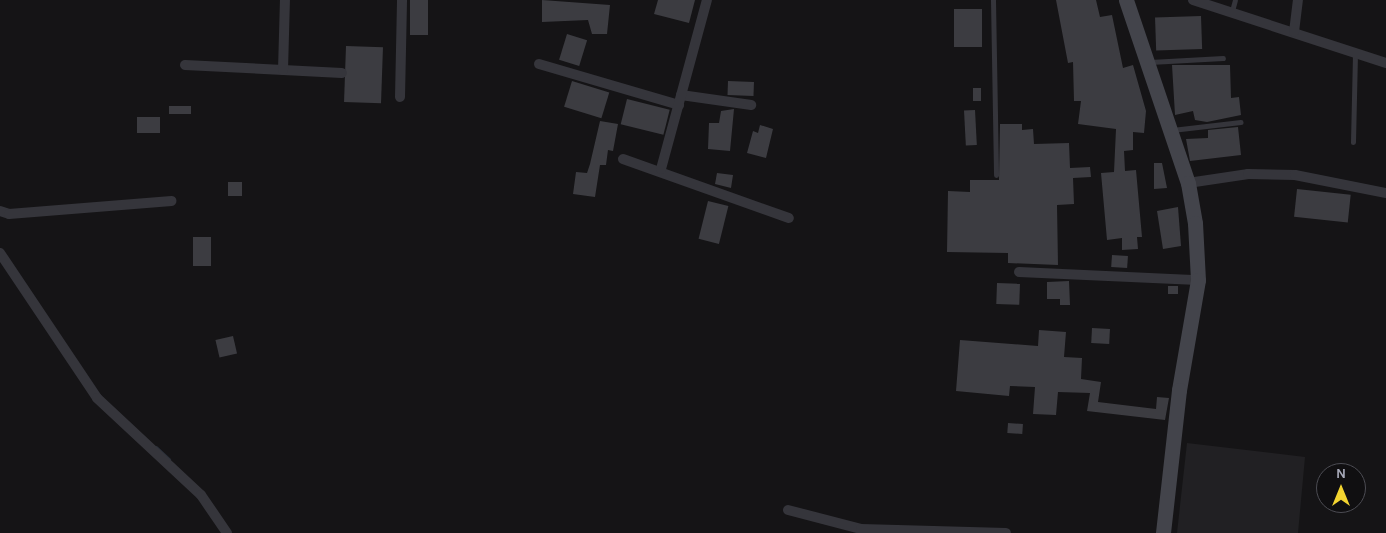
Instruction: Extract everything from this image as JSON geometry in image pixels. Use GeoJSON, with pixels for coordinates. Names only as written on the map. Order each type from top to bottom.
{"type":"FeatureCollection","features":[{"type":"Feature","properties":{"kind":"street"},"geometry":{"type":"LineString","coordinates":[[282,70],[284,0]]}},
{"type":"Feature","properties":{"kind":"street"},"geometry":{"type":"LineString","coordinates":[[400,97],[402,0]]}},
{"type":"Feature","properties":{"kind":"street"},"geometry":{"type":"LineString","coordinates":[[661,169],[707,0]]}},
{"type":"Feature","properties":{"kind":"street"},"geometry":{"type":"LineString","coordinates":[[1126,0],[1167,131],[1188,183],[1198,280],[1179,390],[1163,533]]}},
{"type":"Feature","properties":{"kind":"street"},"geometry":{"type":"LineString","coordinates":[[1193,0],[1232,11],[1386,63]]}},
{"type":"Feature","properties":{"kind":"street"},"geometry":{"type":"LineString","coordinates":[[1294,32],[1298,0]]}},
{"type":"Feature","properties":{"kind":"street"},"geometry":{"type":"LineString","coordinates":[[539,64],[680,99],[751,105]]}},
{"type":"Feature","properties":{"kind":"street"},"geometry":{"type":"LineString","coordinates":[[185,65],[342,72]]}},
{"type":"Feature","properties":{"kind":"street"},"geometry":{"type":"LineString","coordinates":[[623,158],[661,169],[789,218]]}},
{"type":"Feature","properties":{"kind":"street"},"geometry":{"type":"LineString","coordinates":[[1188,183],[1248,174],[1295,175],[1386,193]]}},
{"type":"Feature","properties":{"kind":"street"},"geometry":{"type":"LineString","coordinates":[[0,211],[9,214],[171,201]]}},
{"type":"Feature","properties":{"kind":"street"},"geometry":{"type":"LineString","coordinates":[[0,254],[100,400],[201,495],[227,533]]}},
{"type":"Feature","properties":{"kind":"street"},"geometry":{"type":"LineString","coordinates":[[1019,272],[1198,280]]}},
{"type":"Feature","properties":{"kind":"street"},"geometry":{"type":"LineString","coordinates":[[788,510],[861,530],[1006,533]]}},
{"type":"Feature","properties":{"kind":"lane"},"geometry":{"type":"LineString","coordinates":[[992,0],[996,175]]}},
{"type":"Feature","properties":{"kind":"lane"},"geometry":{"type":"LineString","coordinates":[[1232,11],[1235,0]]}},
{"type":"Feature","properties":{"kind":"lane"},"geometry":{"type":"LineString","coordinates":[[1353,142],[1356,53]]}},
{"type":"Feature","properties":{"kind":"lane"},"geometry":{"type":"LineString","coordinates":[[1145,63],[1223,58]]}},
{"type":"Feature","properties":{"kind":"lane"},"geometry":{"type":"LineString","coordinates":[[1167,131],[1241,122]]}},
{"type":"Feature","properties":{"kind":"shaded area"},"geometry":{"type":"Polygon","coordinates":[[[1187,443],[1305,457],[1298,533],[1177,533],[1187,443]]]}},
{"type":"Feature","properties":{"kind":"building"},"geometry":{"type":"Polygon","coordinates":[[[410,0],[428,0],[428,35],[410,35],[410,0]]]}},
{"type":"Feature","properties":{"kind":"building"},"geometry":{"type":"Polygon","coordinates":[[[542,0],[610,5],[607,34],[592,34],[588,20],[542,22],[542,0]]]}},
{"type":"Feature","properties":{"kind":"building"},"geometry":{"type":"Polygon","coordinates":[[[658,0],[695,0],[689,23],[654,14],[658,0]]]}},
{"type":"Feature","properties":{"kind":"building"},"geometry":{"type":"Polygon","coordinates":[[[1056,0],[1096,0],[1100,17],[1112,15],[1123,68],[1133,65],[1146,111],[1144,133],[1133,132],[1133,150],[1124,151],[1125,171],[1136,170],[1142,237],[1137,237],[1138,249],[1122,250],[1122,238],[1107,240],[1101,173],[1114,172],[1116,129],[1078,124],[1081,101],[1074,101],[1073,62],[1068,63],[1056,0]]]}},
{"type":"Feature","properties":{"kind":"building"},"geometry":{"type":"Polygon","coordinates":[[[954,9],[982,9],[982,47],[954,47],[954,9]]]}},
{"type":"Feature","properties":{"kind":"building"},"geometry":{"type":"Polygon","coordinates":[[[1201,16],[1202,49],[1156,51],[1155,18],[1201,16]]]}},
{"type":"Feature","properties":{"kind":"building"},"geometry":{"type":"Polygon","coordinates":[[[567,34],[587,40],[579,66],[559,60],[567,34]]]}},
{"type":"Feature","properties":{"kind":"building"},"geometry":{"type":"Polygon","coordinates":[[[346,46],[383,47],[381,103],[344,102],[346,46]]]}},
{"type":"Feature","properties":{"kind":"building"},"geometry":{"type":"Polygon","coordinates":[[[1172,65],[1230,65],[1231,98],[1239,97],[1241,115],[1207,122],[1195,120],[1193,111],[1175,115],[1172,65]]]}},
{"type":"Feature","properties":{"kind":"building"},"geometry":{"type":"Polygon","coordinates":[[[572,81],[609,92],[601,118],[564,107],[572,81]]]}},
{"type":"Feature","properties":{"kind":"building"},"geometry":{"type":"Polygon","coordinates":[[[728,81],[754,82],[753,96],[728,95],[728,81]]]}},
{"type":"Feature","properties":{"kind":"building"},"geometry":{"type":"Polygon","coordinates":[[[973,88],[981,88],[981,101],[973,101],[973,88]]]}},
{"type":"Feature","properties":{"kind":"building"},"geometry":{"type":"Polygon","coordinates":[[[627,99],[670,110],[663,135],[621,124],[627,99]]]}},
{"type":"Feature","properties":{"kind":"building"},"geometry":{"type":"Polygon","coordinates":[[[169,106],[191,106],[191,114],[169,114],[169,106]]]}},
{"type":"Feature","properties":{"kind":"building"},"geometry":{"type":"Polygon","coordinates":[[[734,109],[730,151],[708,149],[709,123],[719,123],[721,111],[734,109]]]}},
{"type":"Feature","properties":{"kind":"building"},"geometry":{"type":"Polygon","coordinates":[[[975,110],[977,145],[966,146],[964,111],[975,110]]]}},
{"type":"Feature","properties":{"kind":"building"},"geometry":{"type":"Polygon","coordinates":[[[137,117],[160,117],[160,133],[137,133],[137,117]]]}},
{"type":"Feature","properties":{"kind":"building"},"geometry":{"type":"Polygon","coordinates":[[[600,121],[618,124],[613,151],[608,150],[606,165],[600,165],[595,197],[573,194],[576,172],[587,173],[600,121]]]}},
{"type":"Feature","properties":{"kind":"building"},"geometry":{"type":"Polygon","coordinates":[[[1000,124],[1022,124],[1022,130],[1033,129],[1034,144],[1069,143],[1070,168],[1090,167],[1091,177],[1073,178],[1074,204],[1057,205],[1058,265],[1008,263],[1008,253],[947,252],[948,191],[970,192],[970,180],[999,180],[1000,124]]]}},
{"type":"Feature","properties":{"kind":"building"},"geometry":{"type":"Polygon","coordinates":[[[760,125],[773,129],[766,158],[747,153],[753,131],[758,133],[760,125]]]}},
{"type":"Feature","properties":{"kind":"building"},"geometry":{"type":"Polygon","coordinates":[[[1238,127],[1241,155],[1190,161],[1186,139],[1208,138],[1208,130],[1238,127]]]}},
{"type":"Feature","properties":{"kind":"building"},"geometry":{"type":"Polygon","coordinates":[[[1154,163],[1162,163],[1167,188],[1154,189],[1154,163]]]}},
{"type":"Feature","properties":{"kind":"building"},"geometry":{"type":"Polygon","coordinates":[[[717,173],[733,175],[731,188],[715,184],[717,173]]]}},
{"type":"Feature","properties":{"kind":"building"},"geometry":{"type":"Polygon","coordinates":[[[228,182],[242,182],[242,196],[228,196],[228,182]]]}},
{"type":"Feature","properties":{"kind":"building"},"geometry":{"type":"Polygon","coordinates":[[[1297,189],[1351,195],[1348,222],[1294,217],[1297,189]]]}},
{"type":"Feature","properties":{"kind":"building"},"geometry":{"type":"Polygon","coordinates":[[[708,201],[728,206],[719,244],[699,239],[708,201]]]}},
{"type":"Feature","properties":{"kind":"building"},"geometry":{"type":"Polygon","coordinates":[[[1178,207],[1181,246],[1163,249],[1157,211],[1178,207]]]}},
{"type":"Feature","properties":{"kind":"building"},"geometry":{"type":"Polygon","coordinates":[[[193,237],[211,237],[211,266],[193,266],[193,237]]]}},
{"type":"Feature","properties":{"kind":"building"},"geometry":{"type":"Polygon","coordinates":[[[1112,255],[1128,256],[1127,268],[1111,267],[1112,255]]]}},
{"type":"Feature","properties":{"kind":"building"},"geometry":{"type":"Polygon","coordinates":[[[1069,281],[1070,305],[1060,305],[1060,299],[1047,299],[1047,282],[1069,281]]]}},
{"type":"Feature","properties":{"kind":"building"},"geometry":{"type":"Polygon","coordinates":[[[997,283],[1020,284],[1019,305],[996,304],[997,283]]]}},
{"type":"Feature","properties":{"kind":"building"},"geometry":{"type":"Polygon","coordinates":[[[1168,286],[1178,286],[1178,294],[1168,294],[1168,286]]]}},
{"type":"Feature","properties":{"kind":"building"},"geometry":{"type":"Polygon","coordinates":[[[1092,328],[1110,329],[1109,344],[1091,343],[1092,328]]]}},
{"type":"Feature","properties":{"kind":"building"},"geometry":{"type":"Polygon","coordinates":[[[1039,330],[1066,332],[1064,357],[1082,358],[1081,379],[1101,382],[1098,402],[1156,409],[1157,397],[1169,398],[1165,420],[1087,411],[1090,393],[1058,392],[1056,415],[1033,414],[1035,387],[1010,386],[1009,396],[956,391],[960,340],[1038,346],[1039,330]]]}},
{"type":"Feature","properties":{"kind":"building"},"geometry":{"type":"Polygon","coordinates":[[[233,336],[237,354],[220,358],[215,340],[233,336]]]}},
{"type":"Feature","properties":{"kind":"building"},"geometry":{"type":"Polygon","coordinates":[[[1008,423],[1023,424],[1022,434],[1007,433],[1008,423]]]}},
{"type":"Feature","properties":{"kind":"waterway"},"geometry":{"type":"LineString","coordinates":[[156,447],[169,459]]}}]}
